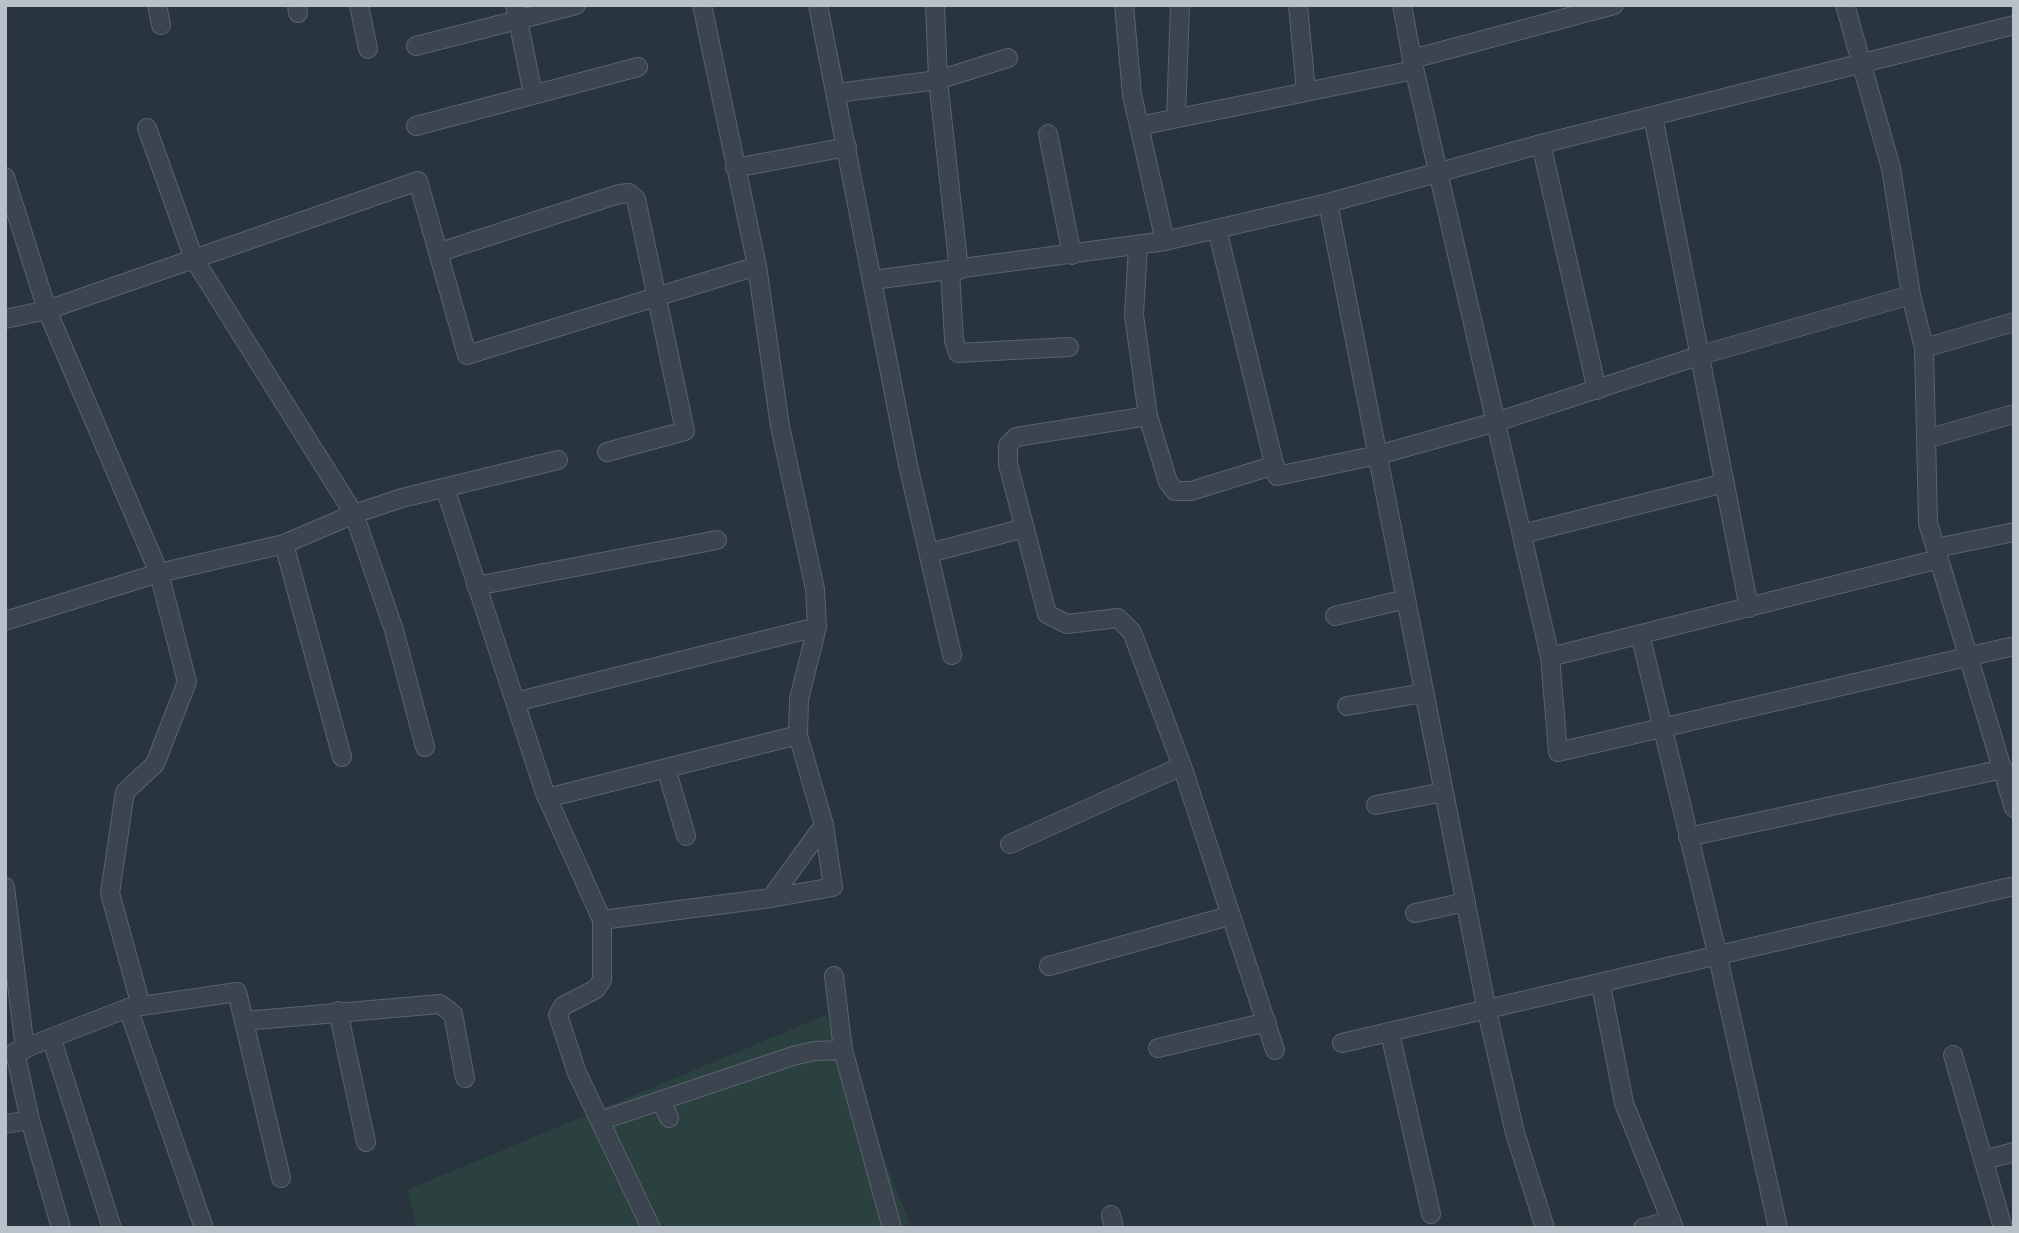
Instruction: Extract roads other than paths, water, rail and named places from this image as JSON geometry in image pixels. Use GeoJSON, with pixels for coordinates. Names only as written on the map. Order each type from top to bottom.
{"type":"FeatureCollection","features":[{"type":"Feature","properties":{"kind":"street"},"geometry":{"type":"LineString","coordinates":[[157,5],[162,25]]}},
{"type":"Feature","properties":{"kind":"street"},"geometry":{"type":"LineString","coordinates":[[359,5],[368,49]]}},
{"type":"Feature","properties":{"kind":"street"},"geometry":{"type":"LineString","coordinates":[[415,47],[516,13],[576,5]]}},
{"type":"Feature","properties":{"kind":"street"},"geometry":{"type":"LineString","coordinates":[[602,920],[772,898],[833,887],[824,825],[798,735],[799,699],[817,627],[815,589],[780,426],[757,266],[702,5]]}},
{"type":"Feature","properties":{"kind":"street"},"geometry":{"type":"LineString","coordinates":[[818,5],[952,655]]}},
{"type":"Feature","properties":{"kind":"street"},"geometry":{"type":"LineString","coordinates":[[935,5],[938,80],[955,270],[954,340],[958,353],[1069,347]]}},
{"type":"Feature","properties":{"kind":"street"},"geometry":{"type":"LineString","coordinates":[[1124,5],[1139,126],[1165,241]]}},
{"type":"Feature","properties":{"kind":"street"},"geometry":{"type":"LineString","coordinates":[[1176,118],[1180,5]]}},
{"type":"Feature","properties":{"kind":"street"},"geometry":{"type":"LineString","coordinates":[[1298,5],[1306,92]]}},
{"type":"Feature","properties":{"kind":"street"},"geometry":{"type":"LineString","coordinates":[[1402,5],[1413,65],[1550,657],[1558,752],[2014,646]]}},
{"type":"Feature","properties":{"kind":"street"},"geometry":{"type":"LineString","coordinates":[[1139,126],[1306,92],[1413,65],[1614,5]]}},
{"type":"Feature","properties":{"kind":"street"},"geometry":{"type":"LineString","coordinates":[[1845,5],[1860,63],[1875,102],[1891,167],[1911,295],[1924,348],[1928,523],[2014,808]]}},
{"type":"Feature","properties":{"kind":"street"},"geometry":{"type":"LineString","coordinates":[[516,13],[533,94]]}},
{"type":"Feature","properties":{"kind":"street"},"geometry":{"type":"LineString","coordinates":[[873,280],[1138,247],[1165,241],[1328,203],[1541,144],[2014,25]]}},
{"type":"Feature","properties":{"kind":"street"},"geometry":{"type":"LineString","coordinates":[[837,93],[938,80],[1008,58]]}},
{"type":"Feature","properties":{"kind":"street"},"geometry":{"type":"LineString","coordinates":[[416,126],[638,67]]}},
{"type":"Feature","properties":{"kind":"street"},"geometry":{"type":"LineString","coordinates":[[1653,116],[1749,608]]}},
{"type":"Feature","properties":{"kind":"street"},"geometry":{"type":"LineString","coordinates":[[147,128],[194,259],[354,514],[394,630],[425,747]]}},
{"type":"Feature","properties":{"kind":"street"},"geometry":{"type":"LineString","coordinates":[[1048,134],[1072,255]]}},
{"type":"Feature","properties":{"kind":"street"},"geometry":{"type":"LineString","coordinates":[[1541,144],[1597,390]]}},
{"type":"Feature","properties":{"kind":"street"},"geometry":{"type":"LineString","coordinates":[[735,168],[847,147]]}},
{"type":"Feature","properties":{"kind":"street"},"geometry":{"type":"LineString","coordinates":[[5,177],[47,310],[159,573],[187,682],[155,764],[125,792],[110,893],[135,1007],[204,1228]]}},
{"type":"Feature","properties":{"kind":"street"},"geometry":{"type":"LineString","coordinates":[[5,319],[47,310],[418,181],[467,355],[757,266]]}},
{"type":"Feature","properties":{"kind":"street"},"geometry":{"type":"LineString","coordinates":[[440,252],[629,193],[640,209],[654,297],[685,431],[607,452]]}},
{"type":"Feature","properties":{"kind":"street"},"geometry":{"type":"LineString","coordinates":[[1328,203],[1487,1011],[1515,1133],[1545,1228]]}},
{"type":"Feature","properties":{"kind":"street"},"geometry":{"type":"LineString","coordinates":[[1217,229],[1277,476],[1378,455],[1496,422],[1700,355],[1911,295]]}},
{"type":"Feature","properties":{"kind":"street"},"geometry":{"type":"LineString","coordinates":[[1138,247],[1134,315],[1148,416],[1168,482],[1175,491],[1191,491],[1275,466]]}},
{"type":"Feature","properties":{"kind":"street"},"geometry":{"type":"LineString","coordinates":[[1924,348],[2014,322]]}},
{"type":"Feature","properties":{"kind":"street"},"geometry":{"type":"LineString","coordinates":[[1926,439],[2014,414]]}},
{"type":"Feature","properties":{"kind":"street"},"geometry":{"type":"LineString","coordinates":[[1148,416],[1016,437],[1008,445],[1008,464],[1047,614],[1067,624],[1087,624],[1111,617],[1125,622],[1182,766],[1275,1050]]}},
{"type":"Feature","properties":{"kind":"street"},"geometry":{"type":"LineString","coordinates":[[5,621],[159,573],[284,544],[354,514],[558,460]]}},
{"type":"Feature","properties":{"kind":"street"},"geometry":{"type":"LineString","coordinates":[[1522,534],[1725,483]]}},
{"type":"Feature","properties":{"kind":"street"},"geometry":{"type":"LineString","coordinates":[[445,488],[547,798],[602,920],[603,980],[596,989],[563,1006],[558,1015],[577,1073],[651,1228]]}},
{"type":"Feature","properties":{"kind":"street"},"geometry":{"type":"LineString","coordinates":[[929,553],[1025,528]]}},
{"type":"Feature","properties":{"kind":"street"},"geometry":{"type":"LineString","coordinates":[[1550,657],[1749,608],[2014,532]]}},
{"type":"Feature","properties":{"kind":"street"},"geometry":{"type":"LineString","coordinates":[[477,586],[717,540]]}},
{"type":"Feature","properties":{"kind":"street"},"geometry":{"type":"LineString","coordinates":[[284,544],[342,757]]}},
{"type":"Feature","properties":{"kind":"street"},"geometry":{"type":"LineString","coordinates":[[1335,616],[1406,599]]}},
{"type":"Feature","properties":{"kind":"street"},"geometry":{"type":"LineString","coordinates":[[515,702],[817,627]]}},
{"type":"Feature","properties":{"kind":"street"},"geometry":{"type":"LineString","coordinates":[[1640,634],[1718,957],[1778,1228]]}},
{"type":"Feature","properties":{"kind":"street"},"geometry":{"type":"LineString","coordinates":[[1346,706],[1424,693]]}},
{"type":"Feature","properties":{"kind":"street"},"geometry":{"type":"LineString","coordinates":[[547,798],[798,735]]}},
{"type":"Feature","properties":{"kind":"street"},"geometry":{"type":"LineString","coordinates":[[1010,844],[1182,766]]}},
{"type":"Feature","properties":{"kind":"street"},"geometry":{"type":"LineString","coordinates":[[666,768],[686,836]]}},
{"type":"Feature","properties":{"kind":"street"},"geometry":{"type":"LineString","coordinates":[[1688,837],[2003,769]]}},
{"type":"Feature","properties":{"kind":"street"},"geometry":{"type":"LineString","coordinates":[[1376,806],[1444,792]]}},
{"type":"Feature","properties":{"kind":"street"},"geometry":{"type":"LineString","coordinates":[[772,898],[824,825]]}},
{"type":"Feature","properties":{"kind":"street"},"geometry":{"type":"LineString","coordinates":[[1342,1043],[1601,985],[2014,886]]}},
{"type":"Feature","properties":{"kind":"street"},"geometry":{"type":"LineString","coordinates":[[5,887],[25,1049]]}},
{"type":"Feature","properties":{"kind":"street"},"geometry":{"type":"LineString","coordinates":[[1415,912],[1466,902]]}},
{"type":"Feature","properties":{"kind":"street"},"geometry":{"type":"LineString","coordinates":[[1049,966],[1229,916]]}},
{"type":"Feature","properties":{"kind":"street"},"geometry":{"type":"LineString","coordinates":[[834,976],[843,1050],[892,1228]]}},
{"type":"Feature","properties":{"kind":"street"},"geometry":{"type":"LineString","coordinates":[[1601,985],[1624,1103],[1672,1224],[1643,1228]]}},
{"type":"Feature","properties":{"kind":"street"},"geometry":{"type":"LineString","coordinates":[[61,1228],[30,1120],[15,1052],[135,1007],[237,992],[281,1178]]}},
{"type":"Feature","properties":{"kind":"street"},"geometry":{"type":"LineString","coordinates":[[244,1021],[440,1004],[453,1014],[465,1078]]}},
{"type":"Feature","properties":{"kind":"street"},"geometry":{"type":"LineString","coordinates":[[338,1011],[366,1142]]}},
{"type":"Feature","properties":{"kind":"street"},"geometry":{"type":"LineString","coordinates":[[1158,1048],[1267,1022]]}},
{"type":"Feature","properties":{"kind":"street"},"geometry":{"type":"LineString","coordinates":[[1390,1033],[1431,1214]]}},
{"type":"Feature","properties":{"kind":"street"},"geometry":{"type":"LineString","coordinates":[[52,1040],[113,1228]]}},
{"type":"Feature","properties":{"kind":"street"},"geometry":{"type":"LineString","coordinates":[[600,1121],[793,1056],[814,1051],[843,1050]]}},
{"type":"Feature","properties":{"kind":"street"},"geometry":{"type":"LineString","coordinates":[[1953,1055],[2003,1228]]}},
{"type":"Feature","properties":{"kind":"street"},"geometry":{"type":"LineString","coordinates":[[661,1101],[669,1118]]}},
{"type":"Feature","properties":{"kind":"street"},"geometry":{"type":"LineString","coordinates":[[5,1124],[30,1120]]}},
{"type":"Feature","properties":{"kind":"street"},"geometry":{"type":"LineString","coordinates":[[1985,1160],[2014,1152]]}}]}
